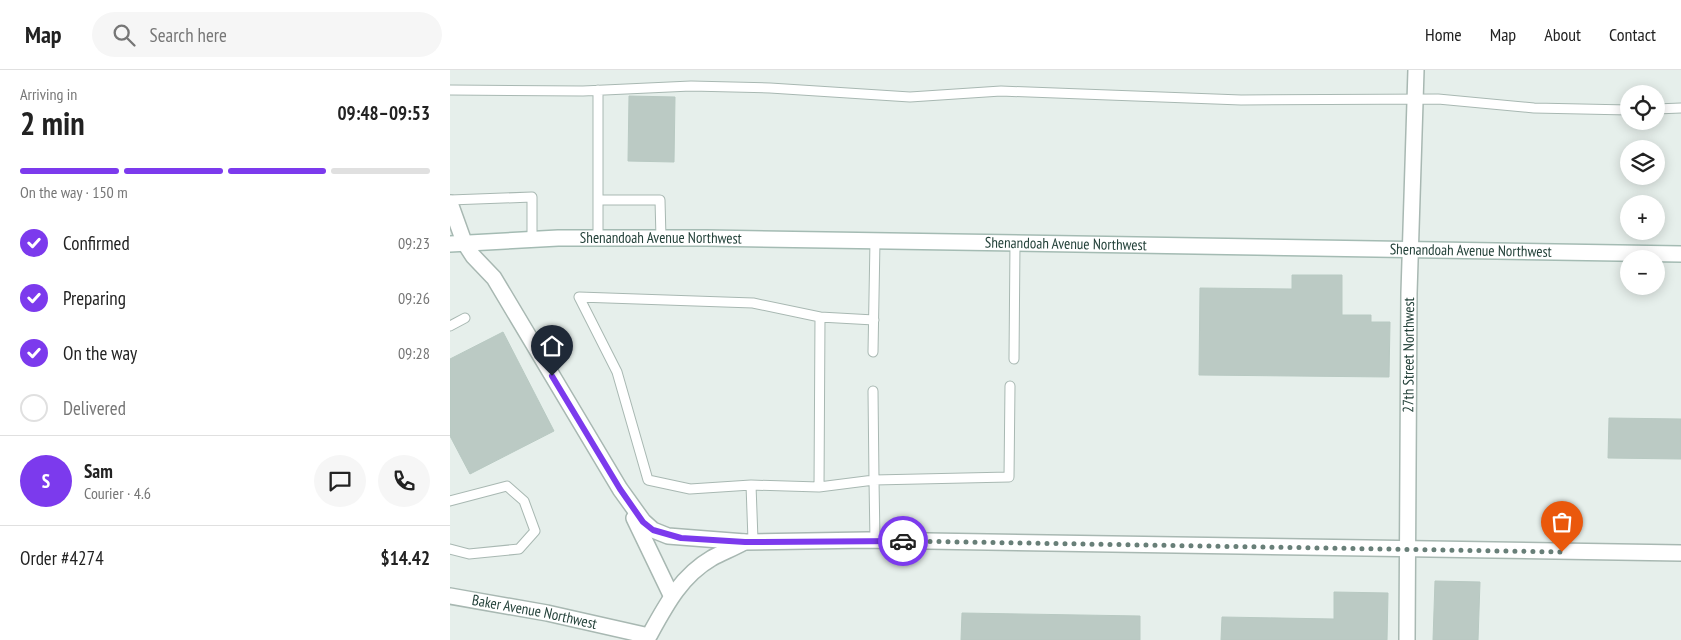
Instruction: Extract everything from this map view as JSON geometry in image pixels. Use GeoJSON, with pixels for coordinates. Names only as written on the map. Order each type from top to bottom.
{"type":"FeatureCollection","features":[{"type":"Feature","properties":{"kind":"street","name":"27th Street Northwest"},"geometry":{"type":"LineString","coordinates":[[1407,640],[1411,249],[1416,70]]}},
{"type":"Feature","properties":{"kind":"street"},"geometry":{"type":"LineString","coordinates":[[450,202],[457,243],[473,256],[494,278],[620,489],[643,522],[653,530],[668,536],[749,541],[875,540],[1407,550],[1681,552]]}},
{"type":"Feature","properties":{"kind":"street","name":"Shenandoah Avenue Northwest"},"geometry":{"type":"LineString","coordinates":[[457,243],[532,239],[661,238],[1681,254]]}},
{"type":"Feature","properties":{"kind":"street"},"geometry":{"type":"LineString","coordinates":[[620,489],[671,595]]}},
{"type":"Feature","properties":{"kind":"street"},"geometry":{"type":"LineString","coordinates":[[648,638],[671,595],[689,575],[711,559],[749,541]]}},
{"type":"Feature","properties":{"kind":"street","name":"Baker Avenue Northwest"},"geometry":{"type":"LineString","coordinates":[[450,596],[547,613],[648,638]]}},
{"type":"Feature","properties":{"kind":"lane"},"geometry":{"type":"LineString","coordinates":[[450,90],[598,90],[690,86],[770,88],[902,97],[1001,91],[1242,100],[1416,99],[1534,108],[1620,110]]}},
{"type":"Feature","properties":{"kind":"lane"},"geometry":{"type":"LineString","coordinates":[[598,90],[598,238]]}},
{"type":"Feature","properties":{"kind":"lane"},"geometry":{"type":"LineString","coordinates":[[1665,109],[1681,108]]}},
{"type":"Feature","properties":{"kind":"lane"},"geometry":{"type":"LineString","coordinates":[[450,202],[532,197],[532,239]]}},
{"type":"Feature","properties":{"kind":"lane"},"geometry":{"type":"LineString","coordinates":[[598,200],[660,200],[661,238]]}},
{"type":"Feature","properties":{"kind":"lane"},"geometry":{"type":"LineString","coordinates":[[873,352],[875,241]]}},
{"type":"Feature","properties":{"kind":"lane"},"geometry":{"type":"LineString","coordinates":[[1014,359],[1015,243]]}},
{"type":"Feature","properties":{"kind":"lane"},"geometry":{"type":"LineString","coordinates":[[874,320],[820,317],[753,303],[579,297],[617,372],[648,480],[690,489],[751,485],[819,487],[874,480],[1009,477],[1010,386]]}},
{"type":"Feature","properties":{"kind":"lane"},"geometry":{"type":"LineString","coordinates":[[819,487],[820,317]]}},
{"type":"Feature","properties":{"kind":"lane"},"geometry":{"type":"LineString","coordinates":[[450,326],[465,318]]}},
{"type":"Feature","properties":{"kind":"lane"},"geometry":{"type":"LineString","coordinates":[[873,392],[875,540]]}},
{"type":"Feature","properties":{"kind":"lane"},"geometry":{"type":"LineString","coordinates":[[749,541],[751,485]]}},
{"type":"Feature","properties":{"kind":"lane"},"geometry":{"type":"LineString","coordinates":[[450,501],[507,486],[524,501],[535,530],[519,548],[469,554],[450,549]]}},
{"type":"Feature","properties":{"kind":"building"},"geometry":{"type":"Polygon","coordinates":[[[629,96],[675,97],[674,162],[628,161],[629,96]]]}},
{"type":"Feature","properties":{"kind":"building"},"geometry":{"type":"Polygon","coordinates":[[[1292,275],[1342,275],[1342,315],[1371,315],[1371,322],[1390,322],[1389,377],[1199,375],[1200,288],[1292,289],[1292,275]]]}},
{"type":"Feature","properties":{"kind":"building"},"geometry":{"type":"Polygon","coordinates":[[[503,332],[554,431],[470,474],[450,436],[450,359],[503,332]]]}},
{"type":"Feature","properties":{"kind":"building"},"geometry":{"type":"Polygon","coordinates":[[[1609,418],[1681,419],[1681,459],[1608,458],[1609,418]]]}},
{"type":"Feature","properties":{"kind":"building"},"geometry":{"type":"Polygon","coordinates":[[[1435,581],[1480,582],[1478,640],[1433,640],[1435,581]]]}},
{"type":"Feature","properties":{"kind":"building"},"geometry":{"type":"Polygon","coordinates":[[[1334,592],[1388,593],[1387,640],[1221,640],[1222,617],[1334,619],[1334,592]]]}},
{"type":"Feature","properties":{"kind":"building"},"geometry":{"type":"Polygon","coordinates":[[[962,613],[1140,616],[1140,640],[961,640],[962,613]]]}},
{"type":"Feature","properties":{"kind":"way so far"},"geometry":{"type":"LineString","coordinates":[[903,541],[991,544],[1562,552]]}},
{"type":"Feature","properties":{"kind":"route"},"geometry":{"type":"LineString","coordinates":[[552,376],[620,489],[643,522],[653,530],[668,536],[681,538],[745,542],[753,540],[903,541]]}}]}
